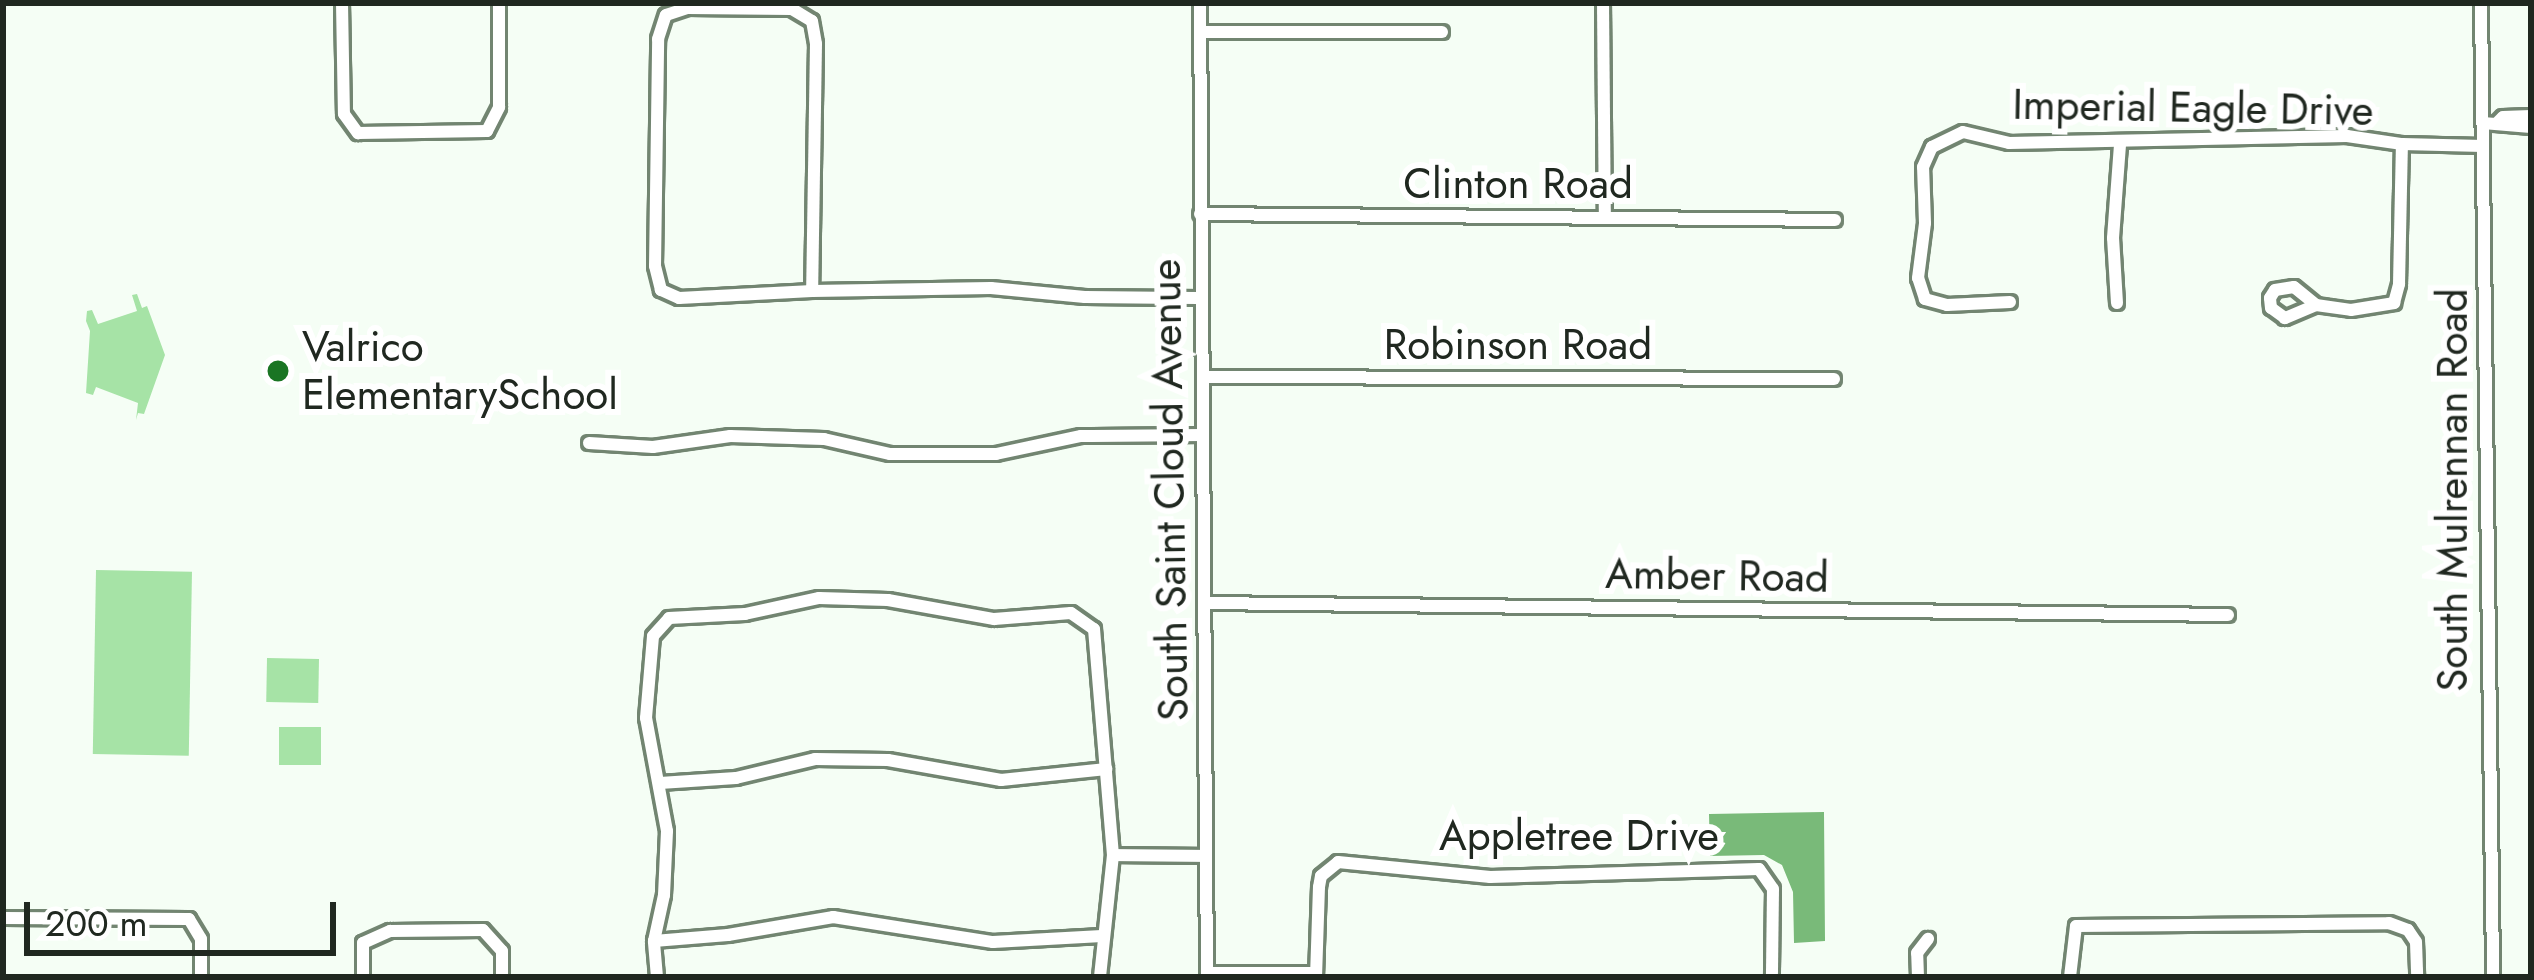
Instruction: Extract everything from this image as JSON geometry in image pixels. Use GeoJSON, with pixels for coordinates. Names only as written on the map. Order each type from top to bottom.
{"type":"FeatureCollection","features":[{"type":"Feature","properties":{"kind":"street"},"geometry":{"type":"LineString","coordinates":[[342,3],[344,114],[358,133],[487,131],[499,107],[499,3]]}},
{"type":"Feature","properties":{"kind":"street","name":"South Saint Cloud Avenue"},"geometry":{"type":"LineString","coordinates":[[1200,3],[1207,975]]}},
{"type":"Feature","properties":{"kind":"street"},"geometry":{"type":"LineString","coordinates":[[1604,3],[1605,217]]}},
{"type":"Feature","properties":{"kind":"street","name":"South Mulrennan Road"},"geometry":{"type":"LineString","coordinates":[[2481,3],[2490,123],[2483,146],[2493,977]]}},
{"type":"Feature","properties":{"kind":"street"},"geometry":{"type":"LineString","coordinates":[[812,291],[816,44],[812,21],[792,9],[671,12],[662,21],[658,39],[655,266],[661,290],[679,298],[991,288],[1085,297],[1200,298]]}},
{"type":"Feature","properties":{"kind":"street"},"geometry":{"type":"LineString","coordinates":[[1200,32],[1442,32]]}},
{"type":"Feature","properties":{"kind":"street"},"geometry":{"type":"LineString","coordinates":[[2490,123],[2503,117],[2531,116]]}},
{"type":"Feature","properties":{"kind":"street"},"geometry":{"type":"LineString","coordinates":[[2490,123],[2502,128],[2531,127]]}},
{"type":"Feature","properties":{"kind":"street","name":"Imperial Eagle Drive"},"geometry":{"type":"LineString","coordinates":[[2010,302],[1947,305],[1925,299],[1918,278],[1925,223],[1924,167],[1932,147],[1963,132],[2009,143],[2120,145],[2147,136],[2347,136],[2402,144],[2483,146]]}},
{"type":"Feature","properties":{"kind":"street"},"geometry":{"type":"LineString","coordinates":[[2316,305],[2351,310],[2394,303],[2402,144]]}},
{"type":"Feature","properties":{"kind":"street"},"geometry":{"type":"LineString","coordinates":[[2116,303],[2113,238],[2120,145]]}},
{"type":"Feature","properties":{"kind":"street","name":"Clinton Road"},"geometry":{"type":"LineString","coordinates":[[1200,214],[1835,220]]}},
{"type":"Feature","properties":{"kind":"street","name":"Robinson Road"},"geometry":{"type":"LineString","coordinates":[[1203,377],[1834,379]]}},
{"type":"Feature","properties":{"kind":"street"},"geometry":{"type":"LineString","coordinates":[[589,443],[653,447],[730,436],[824,439],[890,454],[996,454],[1081,436],[1203,435]]}},
{"type":"Feature","properties":{"kind":"street"},"geometry":{"type":"LineString","coordinates":[[657,977],[654,941],[664,895],[667,831],[646,718],[653,636],[669,618],[745,614],[819,598],[888,600],[994,620],[1071,613],[1094,629],[1113,856],[1100,977]]}},
{"type":"Feature","properties":{"kind":"street","name":"Amber Road"},"geometry":{"type":"LineString","coordinates":[[1205,603],[2228,615]]}},
{"type":"Feature","properties":{"kind":"street"},"geometry":{"type":"LineString","coordinates":[[660,783],[736,778],[815,759],[888,760],[1001,780],[1106,769]]}},
{"type":"Feature","properties":{"kind":"street"},"geometry":{"type":"LineString","coordinates":[[1113,856],[1206,856]]}},
{"type":"Feature","properties":{"kind":"street","name":"Appletree Drive"},"geometry":{"type":"LineString","coordinates":[[1316,975],[1318,887],[1321,876],[1339,862],[1490,877],[1632,877],[1721,867],[1759,869],[1773,889],[1772,977]]}},
{"type":"Feature","properties":{"kind":"street"},"geometry":{"type":"LineString","coordinates":[[654,941],[728,935],[832,917],[992,942],[1102,936]]}},
{"type":"Feature","properties":{"kind":"street"},"geometry":{"type":"LineString","coordinates":[[3,918],[189,919],[201,939],[201,977]]}},
{"type":"Feature","properties":{"kind":"street"},"geometry":{"type":"LineString","coordinates":[[2070,977],[2076,926],[2343,923],[2389,923],[2408,929],[2416,942],[2417,977]]}},
{"type":"Feature","properties":{"kind":"street"},"geometry":{"type":"LineString","coordinates":[[363,977],[363,943],[390,931],[460,930],[483,930],[502,951],[502,977]]}},
{"type":"Feature","properties":{"kind":"street"},"geometry":{"type":"LineString","coordinates":[[1918,977],[1918,952],[1928,939]]}},
{"type":"Feature","properties":{"kind":"street"},"geometry":{"type":"LineString","coordinates":[[1207,975],[1316,975]]}},
{"type":"Feature","properties":{"kind":"shaded area"},"geometry":{"type":"Polygon","coordinates":[[[137,294],[142,308],[147,306],[165,355],[144,414],[138,413],[136,420],[138,403],[96,387],[93,395],[86,393],[90,331],[86,321],[87,311],[92,310],[98,324],[137,311],[132,295],[137,294]]]}},
{"type":"Feature","properties":{"kind":"shaded area"},"geometry":{"type":"Polygon","coordinates":[[[96,570],[192,572],[189,756],[93,754],[96,570]]]}},
{"type":"Feature","properties":{"kind":"shaded area"},"geometry":{"type":"Polygon","coordinates":[[[267,658],[319,659],[318,703],[266,702],[267,658]]]}},
{"type":"Feature","properties":{"kind":"shaded area"},"geometry":{"type":"Polygon","coordinates":[[[279,727],[321,727],[321,765],[279,765],[279,727]]]}},
{"type":"Feature","properties":{"kind":"shaded area"},"geometry":{"type":"Polygon","coordinates":[[[1824,812],[1825,941],[1794,943],[1793,892],[1782,865],[1764,855],[1710,856],[1709,814],[1824,812]]]}},
{"type":"Feature","properties":{"kind":"place","name":"Valrico ElementarySchool"},"geometry":{"type":"Point","coordinates":[278,371]}}]}
